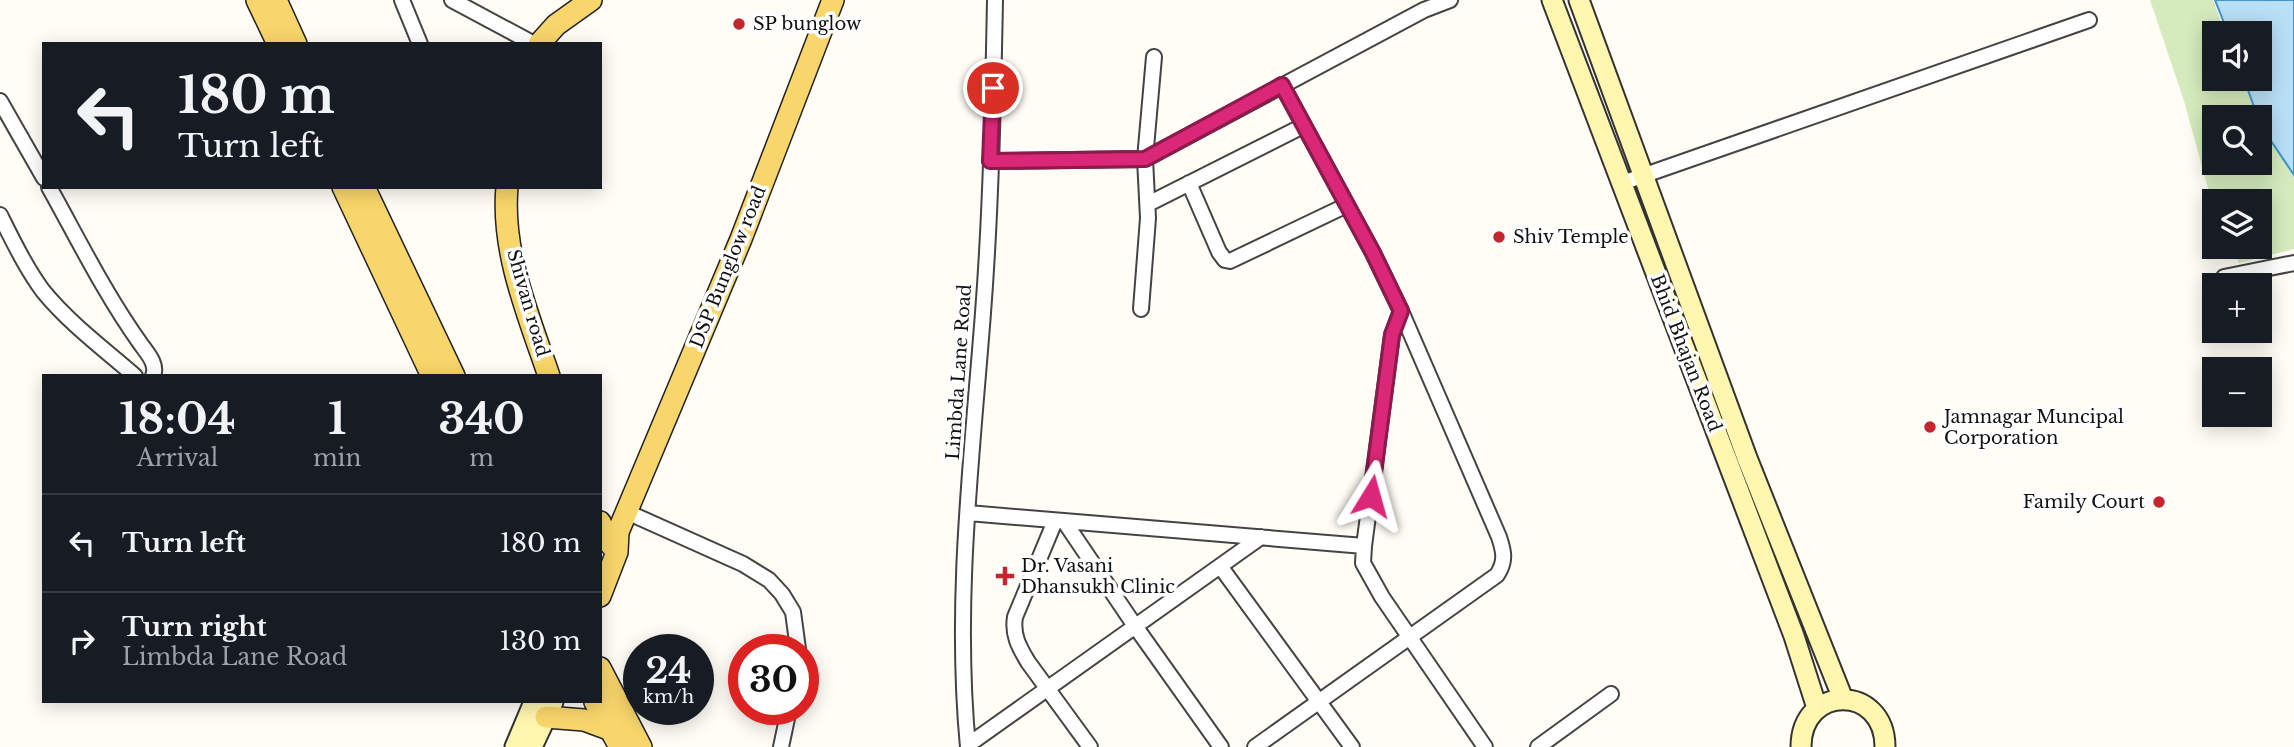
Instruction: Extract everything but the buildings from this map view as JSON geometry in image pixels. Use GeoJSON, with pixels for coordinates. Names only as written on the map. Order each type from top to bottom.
{"type":"FeatureCollection","features":[{"type":"Feature","properties":{"kind":"main road"},"geometry":{"type":"LineString","coordinates":[[257,0],[277,42]]}},
{"type":"Feature","properties":{"kind":"main road"},"geometry":{"type":"LineString","coordinates":[[276,0],[295,42]]}},
{"type":"Feature","properties":{"kind":"main road"},"geometry":{"type":"LineString","coordinates":[[538,42],[556,25],[591,0]]}},
{"type":"Feature","properties":{"kind":"main road","name":"DSP Bunglow road"},"geometry":{"type":"LineString","coordinates":[[602,584],[609,540],[627,512],[741,239],[833,0]]}},
{"type":"Feature","properties":{"kind":"main road","name":"Bhid Bhajan Road"},"geometry":{"type":"LineString","coordinates":[[1552,0],[1794,636],[1816,708]]}},
{"type":"Feature","properties":{"kind":"main road","name":"Bhid Bhajan Road"},"geometry":{"type":"LineString","coordinates":[[1579,0],[1752,470],[1843,699]]}},
{"type":"Feature","properties":{"kind":"main road"},"geometry":{"type":"LineString","coordinates":[[344,189],[431,374]]}},
{"type":"Feature","properties":{"kind":"main road"},"geometry":{"type":"LineString","coordinates":[[365,189],[453,374]]}},
{"type":"Feature","properties":{"kind":"main road","name":"Shivan road"},"geometry":{"type":"LineString","coordinates":[[503,193],[515,269],[548,374]]}},
{"type":"Feature","properties":{"kind":"main road"},"geometry":{"type":"LineString","coordinates":[[602,672],[641,747]]}},
{"type":"Feature","properties":{"kind":"main road"},"geometry":{"type":"LineString","coordinates":[[1801,747],[1807,719],[1816,708],[1829,701],[1843,699],[1858,702],[1870,709],[1880,720],[1885,734],[1885,747]]}},
{"type":"Feature","properties":{"kind":"main road"},"geometry":{"type":"LineString","coordinates":[[596,703],[615,739]]}},
{"type":"Feature","properties":{"kind":"main road"},"geometry":{"type":"LineString","coordinates":[[539,705],[584,720],[615,739]]}},
{"type":"Feature","properties":{"kind":"main road"},"geometry":{"type":"LineString","coordinates":[[515,747],[539,705]]}},
{"type":"Feature","properties":{"kind":"main road"},"geometry":{"type":"LineString","coordinates":[[532,747],[539,705]]}},
{"type":"Feature","properties":{"kind":"street"},"geometry":{"type":"LineString","coordinates":[[402,0],[419,42]]}},
{"type":"Feature","properties":{"kind":"street"},"geometry":{"type":"LineString","coordinates":[[452,0],[532,42]]}},
{"type":"Feature","properties":{"kind":"street","name":"Limbda Lane Road"},"geometry":{"type":"LineString","coordinates":[[968,746],[964,710],[962,617],[985,288],[995,0]]}},
{"type":"Feature","properties":{"kind":"street"},"geometry":{"type":"LineString","coordinates":[[990,161],[1145,159],[1424,10],[1450,0]]}},
{"type":"Feature","properties":{"kind":"street"},"geometry":{"type":"LineString","coordinates":[[1622,183],[2089,20]]}},
{"type":"Feature","properties":{"kind":"street"},"geometry":{"type":"LineString","coordinates":[[1141,309],[1148,204],[1145,159],[1154,57]]}},
{"type":"Feature","properties":{"kind":"street"},"geometry":{"type":"LineString","coordinates":[[1255,747],[1497,575],[1504,554],[1492,520],[1401,311],[1282,85]]}},
{"type":"Feature","properties":{"kind":"street"},"geometry":{"type":"LineString","coordinates":[[0,101],[42,174]]}},
{"type":"Feature","properties":{"kind":"street"},"geometry":{"type":"LineString","coordinates":[[1148,204],[1303,126]]}},
{"type":"Feature","properties":{"kind":"street"},"geometry":{"type":"LineString","coordinates":[[1189,183],[1219,251],[1225,260],[1230,261],[1347,205]]}},
{"type":"Feature","properties":{"kind":"street"},"geometry":{"type":"LineString","coordinates":[[50,189],[124,320],[151,358],[155,367],[153,374]]}},
{"type":"Feature","properties":{"kind":"street"},"geometry":{"type":"LineString","coordinates":[[0,215],[20,255],[63,313],[133,374]]}},
{"type":"Feature","properties":{"kind":"street"},"geometry":{"type":"LineString","coordinates":[[2247,273],[2294,263]]}},
{"type":"Feature","properties":{"kind":"street"},"geometry":{"type":"LineString","coordinates":[[1401,311],[1392,335],[1363,563],[1370,579],[1485,747]]}},
{"type":"Feature","properties":{"kind":"street"},"geometry":{"type":"LineString","coordinates":[[627,512],[743,564],[769,580],[793,612],[796,634]]}},
{"type":"Feature","properties":{"kind":"street"},"geometry":{"type":"LineString","coordinates":[[968,513],[1364,546]]}},
{"type":"Feature","properties":{"kind":"street"},"geometry":{"type":"LineString","coordinates":[[1060,521],[1221,747]]}},
{"type":"Feature","properties":{"kind":"street"},"geometry":{"type":"LineString","coordinates":[[1060,521],[1015,617],[1013,629],[1019,648],[1090,747]]}},
{"type":"Feature","properties":{"kind":"street"},"geometry":{"type":"LineString","coordinates":[[968,746],[1261,537]]}},
{"type":"Feature","properties":{"kind":"street"},"geometry":{"type":"LineString","coordinates":[[1220,566],[1352,747]]}},
{"type":"Feature","properties":{"kind":"street"},"geometry":{"type":"LineString","coordinates":[[1538,747],[1611,694]]}},
{"type":"Feature","properties":{"kind":"street"},"geometry":{"type":"LineString","coordinates":[[781,747],[786,725]]}},
{"type":"Feature","properties":{"kind":"green space"},"geometry":{"type":"Polygon","coordinates":[[[2150,0],[2213,0],[2221,21],[2202,21],[2202,91],[2247,91],[2253,105],[2202,105],[2202,166],[2184,101],[2150,0]]]}},
{"type":"Feature","properties":{"kind":"green space"},"geometry":{"type":"Polygon","coordinates":[[[2272,141],[2294,172],[2294,249],[2272,255],[2272,189],[2208,189],[2204,175],[2272,175],[2272,141]]]}},
{"type":"Feature","properties":{"kind":"green space"},"geometry":{"type":"Polygon","coordinates":[[[2237,259],[2255,259],[2239,263],[2237,259]]]}},
{"type":"Feature","properties":{"kind":"water"},"geometry":{"type":"Polygon","coordinates":[[[2215,0],[2294,0],[2294,175],[2272,142],[2272,105],[2253,105],[2248,91],[2272,91],[2272,21],[2223,21],[2215,0]]]}},
{"type":"Feature","properties":{"kind":"place","name":"SP bunglow"},"geometry":{"type":"Point","coordinates":[739,24]}},
{"type":"Feature","properties":{"kind":"place","name":"Shiv Temple"},"geometry":{"type":"Point","coordinates":[1499,237]}},
{"type":"Feature","properties":{"kind":"place","name":"Jamnagar Muncipal Corporation"},"geometry":{"type":"Point","coordinates":[1930,427]}},
{"type":"Feature","properties":{"kind":"place","name":"Family Court"},"geometry":{"type":"Point","coordinates":[2159,502]}},
{"type":"Feature","properties":{"kind":"place","name":"Dr. Vasani Dhansukh Clinic"},"geometry":{"type":"Point","coordinates":[1005,576]}},
{"type":"Feature","properties":{"kind":"route"},"geometry":{"type":"LineString","coordinates":[[993,88],[990,161],[1145,159],[1282,85],[1373,253],[1401,311],[1392,335],[1371,496]]}}]}
